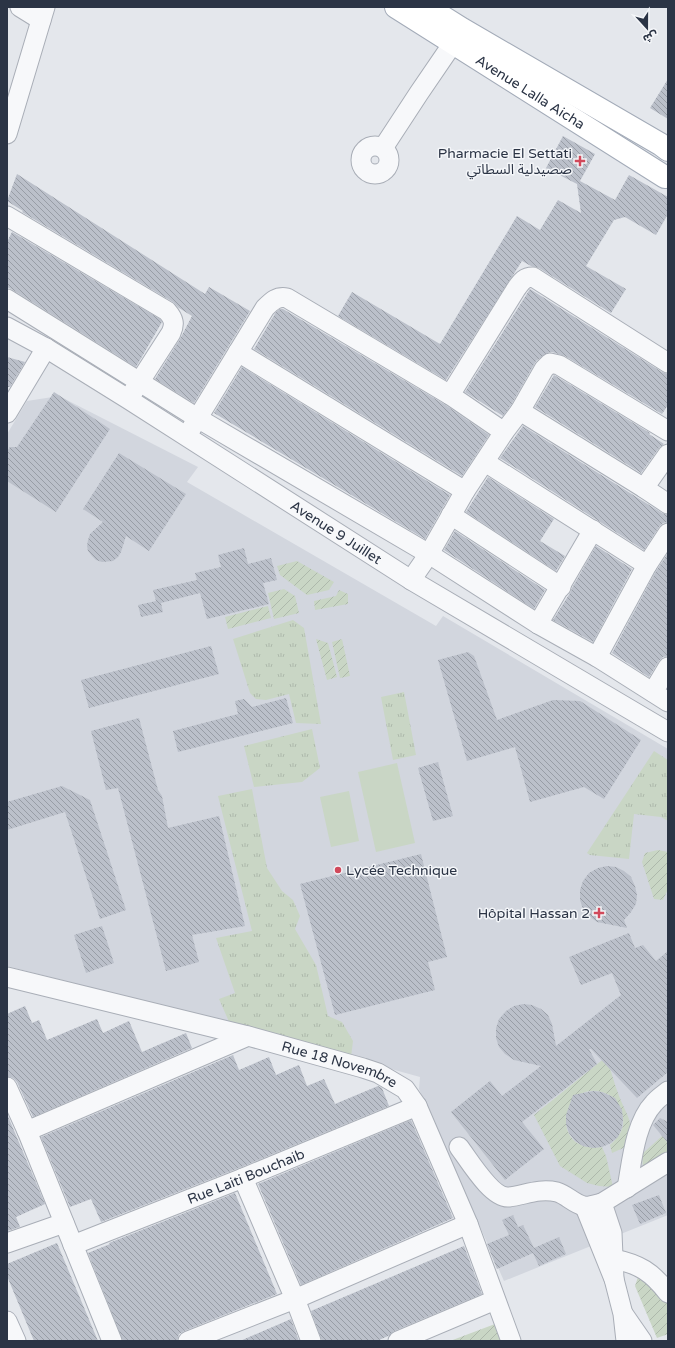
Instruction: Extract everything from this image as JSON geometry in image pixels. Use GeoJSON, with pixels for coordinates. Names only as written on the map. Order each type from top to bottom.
{"type":"FeatureCollection","features":[{"type":"Feature","properties":{"kind":"main road","name":"Avenue Lalla Aicha"},"geometry":{"type":"LineString","coordinates":[[396,7],[458,37],[660,144],[668,150]]}},
{"type":"Feature","properties":{"kind":"main road","name":"Avenue Lalla Aicha"},"geometry":{"type":"LineString","coordinates":[[427,7],[458,37],[667,175]]}},
{"type":"Feature","properties":{"kind":"street"},"geometry":{"type":"LineString","coordinates":[[7,134],[43,14],[20,7]]}},
{"type":"Feature","properties":{"kind":"street"},"geometry":{"type":"LineString","coordinates":[[383,148],[458,37]]}},
{"type":"Feature","properties":{"kind":"street"},"geometry":{"type":"LineString","coordinates":[[7,216],[167,311],[171,316],[174,321],[174,326],[171,333],[128,400]]}},
{"type":"Feature","properties":{"kind":"street"},"geometry":{"type":"LineString","coordinates":[[450,395],[516,289],[522,280],[528,277],[533,277],[668,363]]}},
{"type":"Feature","properties":{"kind":"street"},"geometry":{"type":"LineString","coordinates":[[186,436],[199,418],[265,308],[273,300],[281,297],[287,298],[450,395],[504,432]]}},
{"type":"Feature","properties":{"kind":"street"},"geometry":{"type":"LineString","coordinates":[[7,299],[199,418],[428,554],[538,624],[597,657],[661,697],[668,667]]}},
{"type":"Feature","properties":{"kind":"street","name":"Avenue 9 Juillet"},"geometry":{"type":"LineString","coordinates":[[7,327],[46,348],[411,580],[668,732]]}},
{"type":"Feature","properties":{"kind":"street"},"geometry":{"type":"LineString","coordinates":[[8,409],[46,348]]}},
{"type":"Feature","properties":{"kind":"street"},"geometry":{"type":"LineString","coordinates":[[238,352],[465,491]]}},
{"type":"Feature","properties":{"kind":"street"},"geometry":{"type":"LineString","coordinates":[[411,580],[465,491],[504,432],[520,412],[544,368],[550,363],[555,363],[668,431]]}},
{"type":"Feature","properties":{"kind":"street"},"geometry":{"type":"LineString","coordinates":[[520,412],[668,504]]}},
{"type":"Feature","properties":{"kind":"street"},"geometry":{"type":"LineString","coordinates":[[644,488],[668,454]]}},
{"type":"Feature","properties":{"kind":"street"},"geometry":{"type":"LineString","coordinates":[[485,462],[647,565]]}},
{"type":"Feature","properties":{"kind":"street"},"geometry":{"type":"LineString","coordinates":[[451,515],[561,586]]}},
{"type":"Feature","properties":{"kind":"street"},"geometry":{"type":"LineString","coordinates":[[538,624],[593,530]]}},
{"type":"Feature","properties":{"kind":"street"},"geometry":{"type":"LineString","coordinates":[[597,657],[647,565],[668,533]]}},
{"type":"Feature","properties":{"kind":"street","name":"Rue 18 Novembre"},"geometry":{"type":"LineString","coordinates":[[12,981],[248,1036],[363,1068],[378,1074],[405,1089],[417,1106],[468,1224],[511,1341]]}},
{"type":"Feature","properties":{"kind":"street"},"geometry":{"type":"LineString","coordinates":[[27,1131],[248,1036]]}},
{"type":"Feature","properties":{"kind":"street"},"geometry":{"type":"LineString","coordinates":[[7,1087],[27,1131],[112,1341]]}},
{"type":"Feature","properties":{"kind":"street"},"geometry":{"type":"LineString","coordinates":[[627,1188],[638,1131],[645,1115],[653,1103],[668,1091]]}},
{"type":"Feature","properties":{"kind":"street","name":"Rue Laiti Bouchaib"},"geometry":{"type":"LineString","coordinates":[[73,1245],[243,1178],[417,1106]]}},
{"type":"Feature","properties":{"kind":"street"},"geometry":{"type":"LineString","coordinates":[[459,1147],[491,1190],[500,1196],[508,1197],[538,1191],[557,1192],[593,1205],[612,1232],[614,1279]]}},
{"type":"Feature","properties":{"kind":"street"},"geometry":{"type":"LineString","coordinates":[[593,1205],[627,1188],[668,1162]]}},
{"type":"Feature","properties":{"kind":"street"},"geometry":{"type":"LineString","coordinates":[[243,1178],[295,1299],[311,1341]]}},
{"type":"Feature","properties":{"kind":"street"},"geometry":{"type":"LineString","coordinates":[[593,1205],[624,1314],[626,1341]]}},
{"type":"Feature","properties":{"kind":"street"},"geometry":{"type":"LineString","coordinates":[[7,1244],[64,1223]]}},
{"type":"Feature","properties":{"kind":"street"},"geometry":{"type":"LineString","coordinates":[[188,1341],[295,1299],[468,1224]]}},
{"type":"Feature","properties":{"kind":"street"},"geometry":{"type":"LineString","coordinates":[[614,1259],[630,1262],[642,1268],[662,1285],[668,1293]]}},
{"type":"Feature","properties":{"kind":"street"},"geometry":{"type":"LineString","coordinates":[[398,1341],[495,1300]]}},
{"type":"Feature","properties":{"kind":"street"},"geometry":{"type":"LineString","coordinates":[[624,1314],[642,1341]]}},
{"type":"Feature","properties":{"kind":"street"},"geometry":{"type":"LineString","coordinates":[[7,1321],[16,1341]]}},
{"type":"Feature","properties":{"kind":"shaded area","name":"Lycée Technique"},"geometry":{"type":"Polygon","coordinates":[[[59,396],[198,467],[187,482],[436,626],[443,616],[668,749],[668,1215],[504,1281],[419,1089],[420,1077],[156,1004],[7,966],[7,434],[27,401],[59,396]]]}},
{"type":"Feature","properties":{"kind":"green space"},"geometry":{"type":"Polygon","coordinates":[[[297,561],[334,582],[329,590],[307,595],[280,575],[277,566],[297,561]]]}},
{"type":"Feature","properties":{"kind":"green space"},"geometry":{"type":"Polygon","coordinates":[[[284,589],[295,596],[299,613],[274,619],[268,593],[284,589]]]}},
{"type":"Feature","properties":{"kind":"green space"},"geometry":{"type":"Polygon","coordinates":[[[339,590],[348,594],[348,604],[315,610],[314,601],[336,596],[339,590]]]}},
{"type":"Feature","properties":{"kind":"green space"},"geometry":{"type":"Polygon","coordinates":[[[268,606],[271,618],[228,629],[225,617],[268,606]]]}},
{"type":"Feature","properties":{"kind":"green space"},"geometry":{"type":"Polygon","coordinates":[[[293,620],[304,628],[321,724],[296,723],[289,694],[266,700],[256,699],[250,693],[233,639],[293,620]]]}},
{"type":"Feature","properties":{"kind":"green space"},"geometry":{"type":"Polygon","coordinates":[[[316,639],[328,643],[337,677],[327,680],[316,639]]]}},
{"type":"Feature","properties":{"kind":"green space"},"geometry":{"type":"Polygon","coordinates":[[[342,639],[350,676],[340,678],[332,642],[342,639]]]}},
{"type":"Feature","properties":{"kind":"green space"},"geometry":{"type":"Polygon","coordinates":[[[404,692],[416,755],[393,760],[381,697],[404,692]]]}},
{"type":"Feature","properties":{"kind":"green space"},"geometry":{"type":"Polygon","coordinates":[[[312,729],[320,768],[302,782],[254,787],[244,746],[312,729]]]}},
{"type":"Feature","properties":{"kind":"green space"},"geometry":{"type":"Polygon","coordinates":[[[654,751],[668,760],[668,821],[661,817],[634,814],[629,859],[590,855],[587,853],[654,751]]]}},
{"type":"Feature","properties":{"kind":"green space"},"geometry":{"type":"Polygon","coordinates":[[[397,763],[415,843],[376,852],[358,772],[397,763]]]}},
{"type":"Feature","properties":{"kind":"green space"},"geometry":{"type":"Polygon","coordinates":[[[252,789],[267,868],[282,891],[293,900],[300,916],[295,929],[316,965],[328,1016],[342,1022],[353,1041],[351,1057],[230,1024],[219,999],[235,993],[216,938],[252,931],[218,796],[252,789]]]}},
{"type":"Feature","properties":{"kind":"green space"},"geometry":{"type":"Polygon","coordinates":[[[349,791],[359,841],[331,847],[320,797],[349,791]]]}},
{"type":"Feature","properties":{"kind":"green space"},"geometry":{"type":"Polygon","coordinates":[[[658,850],[668,852],[668,889],[663,900],[654,899],[642,862],[645,853],[658,850]]]}},
{"type":"Feature","properties":{"kind":"green space"},"geometry":{"type":"Polygon","coordinates":[[[606,1057],[629,1120],[631,1131],[628,1146],[612,1153],[610,1145],[617,1138],[623,1127],[623,1118],[618,1104],[607,1094],[592,1091],[580,1095],[571,1104],[567,1116],[567,1128],[573,1139],[584,1146],[602,1147],[606,1156],[613,1187],[587,1183],[560,1166],[534,1115],[606,1057]]]}},
{"type":"Feature","properties":{"kind":"green space"},"geometry":{"type":"Polygon","coordinates":[[[662,1136],[668,1143],[668,1151],[643,1168],[642,1154],[662,1136]]]}},
{"type":"Feature","properties":{"kind":"green space"},"geometry":{"type":"Polygon","coordinates":[[[638,1277],[668,1298],[668,1334],[657,1338],[635,1286],[638,1277]]]}},
{"type":"Feature","properties":{"kind":"green space"},"geometry":{"type":"Polygon","coordinates":[[[495,1324],[502,1341],[450,1341],[495,1324]]]}},
{"type":"Feature","properties":{"kind":"building"},"geometry":{"type":"Polygon","coordinates":[[[668,79],[668,119],[650,108],[668,79]]]}},
{"type":"Feature","properties":{"kind":"building"},"geometry":{"type":"Polygon","coordinates":[[[563,136],[595,154],[580,181],[615,200],[629,175],[668,197],[668,214],[656,235],[625,217],[614,220],[586,266],[626,289],[611,313],[539,268],[522,261],[446,380],[338,316],[352,292],[440,344],[517,216],[540,230],[558,200],[581,213],[577,184],[546,168],[563,136]]]}},
{"type":"Feature","properties":{"kind":"building"},"geometry":{"type":"Polygon","coordinates":[[[17,174],[205,294],[209,287],[250,311],[194,403],[155,379],[180,339],[192,316],[179,308],[173,302],[22,212],[23,211],[7,201],[17,174]]]}},
{"type":"Feature","properties":{"kind":"building"},"geometry":{"type":"Polygon","coordinates":[[[12,232],[160,319],[162,322],[136,367],[7,287],[7,242],[12,232]]]}},
{"type":"Feature","properties":{"kind":"building"},"geometry":{"type":"Polygon","coordinates":[[[530,289],[662,372],[668,374],[668,405],[662,414],[565,356],[552,352],[547,353],[536,361],[511,405],[503,416],[465,392],[530,289]]]}},
{"type":"Feature","properties":{"kind":"building"},"geometry":{"type":"Polygon","coordinates":[[[283,309],[444,404],[489,435],[462,476],[254,349],[276,312],[283,309]]]}},
{"type":"Feature","properties":{"kind":"building"},"geometry":{"type":"Polygon","coordinates":[[[7,357],[25,362],[10,387],[7,387],[7,357]]]}},
{"type":"Feature","properties":{"kind":"building"},"geometry":{"type":"Polygon","coordinates":[[[242,367],[450,495],[425,539],[214,413],[242,367]]]}},
{"type":"Feature","properties":{"kind":"building"},"geometry":{"type":"Polygon","coordinates":[[[554,375],[650,433],[649,434],[664,444],[659,448],[641,473],[535,407],[554,375]]]}},
{"type":"Feature","properties":{"kind":"building"},"geometry":{"type":"Polygon","coordinates":[[[54,392],[110,429],[56,512],[7,481],[7,451],[10,447],[17,447],[54,392]]]}},
{"type":"Feature","properties":{"kind":"building"},"geometry":{"type":"Polygon","coordinates":[[[523,426],[662,513],[668,515],[668,522],[663,523],[659,527],[644,550],[500,458],[523,426]]]}},
{"type":"Feature","properties":{"kind":"building"},"geometry":{"type":"Polygon","coordinates":[[[119,453],[186,494],[149,551],[126,536],[118,557],[113,561],[102,562],[96,560],[92,556],[88,551],[87,546],[90,534],[103,522],[83,509],[119,453]]]}},
{"type":"Feature","properties":{"kind":"building"},"geometry":{"type":"Polygon","coordinates":[[[488,477],[554,519],[540,541],[565,556],[556,571],[466,512],[488,477]]]}},
{"type":"Feature","properties":{"kind":"building"},"geometry":{"type":"Polygon","coordinates":[[[455,531],[545,590],[534,609],[444,550],[455,531]]]}},
{"type":"Feature","properties":{"kind":"building"},"geometry":{"type":"Polygon","coordinates":[[[596,546],[632,569],[593,642],[553,620],[596,546]]]}},
{"type":"Feature","properties":{"kind":"building"},"geometry":{"type":"Polygon","coordinates":[[[244,548],[248,564],[271,558],[277,580],[263,583],[269,604],[207,619],[200,593],[161,603],[163,612],[141,617],[138,605],[156,601],[153,590],[197,580],[195,573],[221,567],[218,555],[244,548]]]}},
{"type":"Feature","properties":{"kind":"building"},"geometry":{"type":"Polygon","coordinates":[[[668,553],[668,656],[663,657],[659,661],[649,677],[612,653],[656,571],[668,553]]]}},
{"type":"Feature","properties":{"kind":"building"},"geometry":{"type":"Polygon","coordinates":[[[211,646],[219,674],[89,708],[81,680],[211,646]]]}},
{"type":"Feature","properties":{"kind":"building"},"geometry":{"type":"Polygon","coordinates":[[[468,652],[474,656],[497,720],[553,700],[580,701],[641,740],[604,799],[584,787],[530,802],[515,747],[467,761],[438,660],[468,652]]]}},
{"type":"Feature","properties":{"kind":"building"},"geometry":{"type":"Polygon","coordinates":[[[286,698],[293,723],[178,752],[173,731],[238,714],[235,701],[244,699],[252,707],[286,698]]]}},
{"type":"Feature","properties":{"kind":"building"},"geometry":{"type":"Polygon","coordinates":[[[139,718],[158,790],[162,796],[168,828],[219,816],[245,926],[192,935],[199,962],[166,971],[118,788],[106,790],[91,731],[139,718]]]}},
{"type":"Feature","properties":{"kind":"building"},"geometry":{"type":"Polygon","coordinates":[[[438,762],[453,816],[433,821],[418,768],[438,762]]]}},
{"type":"Feature","properties":{"kind":"building"},"geometry":{"type":"Polygon","coordinates":[[[62,786],[90,800],[126,910],[100,919],[65,812],[7,830],[7,802],[62,786]]]}},
{"type":"Feature","properties":{"kind":"building"},"geometry":{"type":"Polygon","coordinates":[[[421,854],[447,957],[428,962],[435,990],[335,1015],[300,884],[421,854]]]}},
{"type":"Feature","properties":{"kind":"building"},"geometry":{"type":"Polygon","coordinates":[[[607,866],[616,867],[624,871],[631,877],[635,886],[637,895],[636,904],[624,920],[627,928],[597,922],[583,909],[580,900],[580,890],[583,881],[589,873],[598,868],[607,866]]]}},
{"type":"Feature","properties":{"kind":"building"},"geometry":{"type":"Polygon","coordinates":[[[102,926],[114,963],[86,973],[74,935],[102,926]]]}},
{"type":"Feature","properties":{"kind":"building"},"geometry":{"type":"Polygon","coordinates":[[[629,933],[635,948],[643,945],[656,961],[668,951],[668,1072],[637,1098],[591,1049],[589,1049],[597,1064],[522,1122],[544,1149],[505,1180],[451,1112],[490,1081],[502,1096],[541,1066],[514,1060],[505,1054],[499,1047],[496,1038],[496,1028],[499,1019],[506,1011],[514,1006],[523,1004],[532,1005],[541,1009],[548,1015],[552,1024],[556,1046],[621,995],[612,973],[581,985],[569,957],[629,933]]]}},
{"type":"Feature","properties":{"kind":"building"},"geometry":{"type":"Polygon","coordinates":[[[25,1006],[32,1023],[39,1020],[47,1040],[97,1019],[103,1033],[129,1021],[142,1052],[186,1033],[192,1048],[33,1117],[17,1082],[13,1078],[7,1076],[7,1014],[25,1006]]]}},
{"type":"Feature","properties":{"kind":"building"},"geometry":{"type":"Polygon","coordinates":[[[233,1055],[239,1070],[269,1057],[276,1075],[299,1065],[307,1086],[324,1079],[335,1104],[378,1086],[382,1088],[389,1106],[239,1168],[101,1222],[91,1199],[70,1207],[41,1137],[233,1055]]]}},
{"type":"Feature","properties":{"kind":"building"},"geometry":{"type":"Polygon","coordinates":[[[593,1091],[602,1092],[615,1098],[622,1110],[623,1119],[622,1128],[618,1137],[611,1143],[602,1147],[593,1148],[583,1146],[575,1141],[569,1133],[566,1124],[566,1115],[573,1095],[593,1091]]]}},
{"type":"Feature","properties":{"kind":"building"},"geometry":{"type":"Polygon","coordinates":[[[7,1114],[45,1204],[16,1217],[20,1227],[7,1231],[7,1114]]]}},
{"type":"Feature","properties":{"kind":"building"},"geometry":{"type":"Polygon","coordinates":[[[660,1118],[668,1122],[668,1143],[653,1125],[660,1118]]]}},
{"type":"Feature","properties":{"kind":"building"},"geometry":{"type":"Polygon","coordinates":[[[411,1120],[453,1218],[301,1285],[258,1184],[411,1120]]]}},
{"type":"Feature","properties":{"kind":"building"},"geometry":{"type":"Polygon","coordinates":[[[235,1193],[277,1294],[184,1331],[179,1334],[177,1341],[123,1341],[88,1253],[110,1244],[109,1243],[235,1193]]]}},
{"type":"Feature","properties":{"kind":"building"},"geometry":{"type":"Polygon","coordinates":[[[659,1195],[666,1213],[640,1224],[632,1205],[659,1195]]]}},
{"type":"Feature","properties":{"kind":"building"},"geometry":{"type":"Polygon","coordinates":[[[513,1215],[518,1227],[523,1225],[534,1248],[559,1237],[566,1254],[539,1266],[533,1253],[497,1269],[487,1244],[509,1235],[502,1220],[513,1215]]]}},
{"type":"Feature","properties":{"kind":"building"},"geometry":{"type":"Polygon","coordinates":[[[57,1243],[98,1341],[34,1341],[7,1276],[7,1264],[57,1243]]]}},
{"type":"Feature","properties":{"kind":"building"},"geometry":{"type":"Polygon","coordinates":[[[464,1246],[482,1294],[394,1331],[388,1336],[377,1341],[322,1341],[311,1311],[464,1246]]]}},
{"type":"Feature","properties":{"kind":"building"},"geometry":{"type":"Polygon","coordinates":[[[291,1319],[299,1341],[240,1341],[291,1319]]]}},
{"type":"Feature","properties":{"kind":"place","name":"Pharmacie El Settati صصيدلية السطاتي"},"geometry":{"type":"Point","coordinates":[580,161]}},
{"type":"Feature","properties":{"kind":"place","name":"Lycée Technique"},"geometry":{"type":"Point","coordinates":[338,870]}},
{"type":"Feature","properties":{"kind":"place","name":"Hôpital Hassan 2"},"geometry":{"type":"Point","coordinates":[599,913]}}]}
